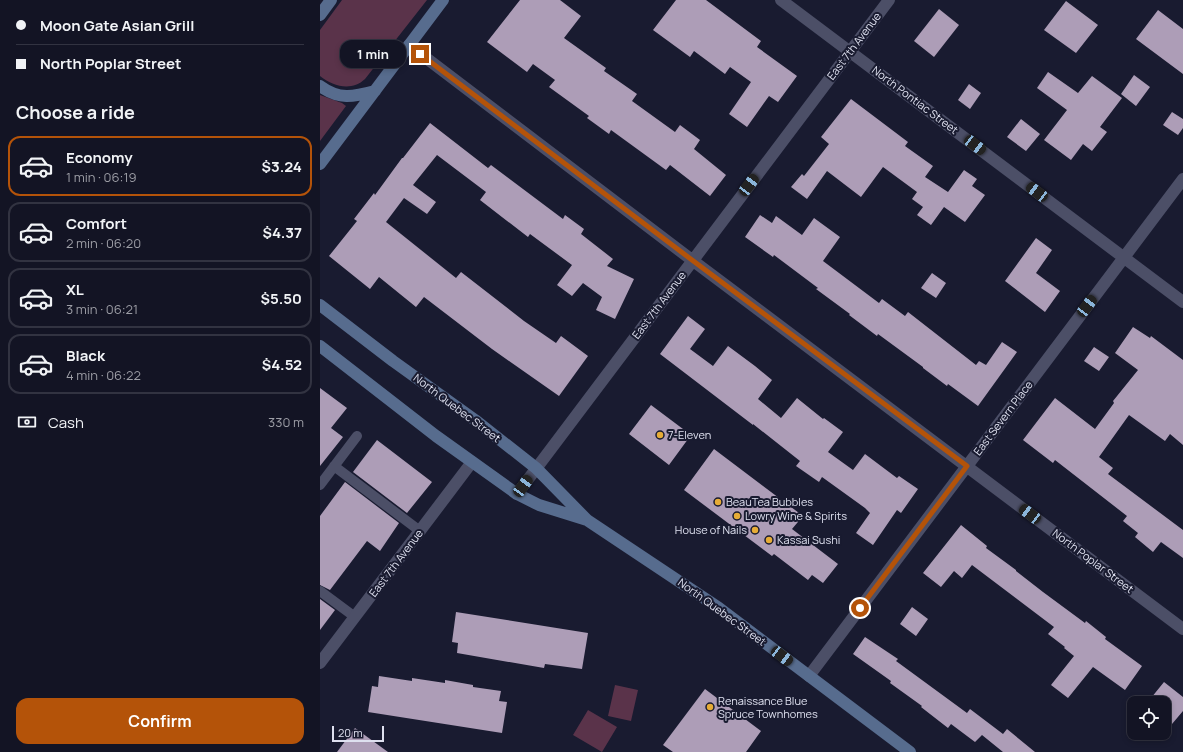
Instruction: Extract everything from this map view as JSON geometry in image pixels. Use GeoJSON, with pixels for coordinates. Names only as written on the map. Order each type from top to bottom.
{"type":"FeatureCollection","features":[{"type":"Feature","properties":{"kind":"main road"},"geometry":{"type":"LineString","coordinates":[[320,15],[330,0]]}},
{"type":"Feature","properties":{"kind":"main road"},"geometry":{"type":"LineString","coordinates":[[320,164],[443,0]]}},
{"type":"Feature","properties":{"kind":"main road"},"geometry":{"type":"LineString","coordinates":[[320,86],[337,95],[347,96],[357,96],[375,91]]}},
{"type":"Feature","properties":{"kind":"main road","name":"North Quebec Street"},"geometry":{"type":"LineString","coordinates":[[320,304],[393,361],[475,420],[536,468],[587,520],[713,604],[910,752]]}},
{"type":"Feature","properties":{"kind":"main road","name":"North Quebec Street"},"geometry":{"type":"LineString","coordinates":[[320,346],[436,436],[517,494],[539,505],[587,520]]}},
{"type":"Feature","properties":{"kind":"street","name":"North Pontiac Street"},"geometry":{"type":"LineString","coordinates":[[781,0],[1183,302]]}},
{"type":"Feature","properties":{"kind":"street","name":"East 7th Avenue"},"geometry":{"type":"LineString","coordinates":[[517,494],[889,0]]}},
{"type":"Feature","properties":{"kind":"street","name":"North Poplar Street"},"geometry":{"type":"LineString","coordinates":[[409,45],[1183,629]]}},
{"type":"Feature","properties":{"kind":"street","name":"East Severn Place"},"geometry":{"type":"LineString","coordinates":[[809,676],[1183,179]]}},
{"type":"Feature","properties":{"kind":"street","name":"East 7th Avenue"},"geometry":{"type":"LineString","coordinates":[[320,663],[472,462]]}},
{"type":"Feature","properties":{"kind":"lane"},"geometry":{"type":"LineString","coordinates":[[320,485],[357,436]]}},
{"type":"Feature","properties":{"kind":"lane"},"geometry":{"type":"LineString","coordinates":[[334,466],[420,531]]}},
{"type":"Feature","properties":{"kind":"lane"},"geometry":{"type":"LineString","coordinates":[[320,591],[355,617]]}},
{"type":"Feature","properties":{"kind":"shaded area"},"geometry":{"type":"Polygon","coordinates":[[[342,0],[427,0],[365,79],[360,83],[348,86],[336,85],[320,76],[320,30],[342,0]]]}},
{"type":"Feature","properties":{"kind":"shaded area"},"geometry":{"type":"Polygon","coordinates":[[[320,95],[342,103],[346,106],[320,141],[320,95]]]}},
{"type":"Feature","properties":{"kind":"shaded area"},"geometry":{"type":"Polygon","coordinates":[[[615,685],[638,690],[631,721],[608,716],[615,685]]]}},
{"type":"Feature","properties":{"kind":"shaded area"},"geometry":{"type":"Polygon","coordinates":[[[588,710],[617,727],[602,752],[573,735],[588,710]]]}},
{"type":"Feature","properties":{"kind":"building"},"geometry":{"type":"Polygon","coordinates":[[[520,0],[560,0],[581,16],[564,38],[606,68],[604,71],[637,94],[632,101],[675,132],[680,125],[700,140],[694,149],[726,175],[710,196],[670,165],[666,170],[611,130],[609,134],[587,118],[589,116],[549,87],[555,80],[533,64],[527,72],[487,42],[520,0]]]}},
{"type":"Feature","properties":{"kind":"building"},"geometry":{"type":"Polygon","coordinates":[[[676,0],[706,0],[761,41],[757,47],[797,76],[778,102],[769,96],[747,127],[729,114],[751,82],[730,67],[725,74],[694,51],[690,57],[653,30],[676,0]]]}},
{"type":"Feature","properties":{"kind":"building"},"geometry":{"type":"Polygon","coordinates":[[[1066,1],[1098,25],[1076,53],[1044,30],[1066,1]]]}},
{"type":"Feature","properties":{"kind":"building"},"geometry":{"type":"Polygon","coordinates":[[[939,9],[959,25],[934,57],[914,41],[939,9]]]}},
{"type":"Feature","properties":{"kind":"building"},"geometry":{"type":"Polygon","coordinates":[[[1158,10],[1183,29],[1183,74],[1136,39],[1158,10]]]}},
{"type":"Feature","properties":{"kind":"building"},"geometry":{"type":"Polygon","coordinates":[[[1048,72],[1078,93],[1092,76],[1122,98],[1100,127],[1107,132],[1092,151],[1083,144],[1071,160],[1044,140],[1067,110],[1037,88],[1048,72]]]}},
{"type":"Feature","properties":{"kind":"building"},"geometry":{"type":"Polygon","coordinates":[[[1134,75],[1150,87],[1136,106],[1121,94],[1134,75]]]}},
{"type":"Feature","properties":{"kind":"building"},"geometry":{"type":"Polygon","coordinates":[[[969,84],[981,93],[970,109],[958,100],[969,84]]]}},
{"type":"Feature","properties":{"kind":"building"},"geometry":{"type":"Polygon","coordinates":[[[851,99],[908,142],[905,146],[933,166],[925,177],[948,192],[964,170],[977,179],[972,186],[985,195],[965,222],[944,207],[931,225],[917,215],[923,207],[912,199],[917,192],[883,167],[861,197],[827,171],[807,199],[791,187],[802,174],[804,176],[829,144],[821,137],[851,99]]]}},
{"type":"Feature","properties":{"kind":"building"},"geometry":{"type":"Polygon","coordinates":[[[1172,112],[1183,119],[1183,128],[1178,135],[1163,125],[1172,112]]]}},
{"type":"Feature","properties":{"kind":"building"},"geometry":{"type":"Polygon","coordinates":[[[1021,119],[1040,134],[1026,151],[1007,137],[1021,119]]]}},
{"type":"Feature","properties":{"kind":"building"},"geometry":{"type":"Polygon","coordinates":[[[430,123],[488,168],[491,165],[563,219],[565,215],[584,229],[581,234],[613,259],[607,266],[634,279],[615,319],[596,310],[602,297],[583,283],[572,296],[557,285],[572,265],[530,234],[528,237],[480,200],[486,192],[437,155],[413,185],[436,202],[427,214],[404,198],[386,222],[456,278],[461,272],[524,321],[556,343],[561,336],[588,356],[559,396],[492,349],[424,297],[416,307],[379,277],[370,289],[329,256],[357,221],[354,219],[374,193],[375,195],[430,123]]]}},
{"type":"Feature","properties":{"kind":"building"},"geometry":{"type":"Polygon","coordinates":[[[760,215],[772,223],[776,216],[802,235],[814,218],[840,237],[823,261],[879,303],[882,299],[905,316],[908,312],[976,365],[979,361],[986,365],[1002,342],[1017,352],[978,406],[948,384],[947,386],[878,334],[877,336],[816,289],[818,288],[774,255],[773,257],[745,237],[760,215]]]}},
{"type":"Feature","properties":{"kind":"building"},"geometry":{"type":"Polygon","coordinates":[[[1036,238],[1052,250],[1036,273],[1060,291],[1045,312],[1005,281],[1036,238]]]}},
{"type":"Feature","properties":{"kind":"building"},"geometry":{"type":"Polygon","coordinates":[[[932,273],[946,283],[936,298],[921,288],[932,273]]]}},
{"type":"Feature","properties":{"kind":"building"},"geometry":{"type":"Polygon","coordinates":[[[688,316],[705,329],[690,349],[713,366],[728,346],[755,366],[772,380],[758,399],[781,418],[797,398],[823,419],[824,418],[843,432],[828,452],[853,470],[865,454],[897,478],[899,476],[918,489],[901,513],[897,510],[873,545],[856,533],[870,513],[865,508],[822,477],[819,482],[796,466],[800,461],[660,354],[688,316]]]}},
{"type":"Feature","properties":{"kind":"building"},"geometry":{"type":"Polygon","coordinates":[[[1133,327],[1150,338],[1151,336],[1183,360],[1183,445],[1170,434],[1165,441],[1129,415],[1099,457],[1113,468],[1108,474],[1183,530],[1183,558],[1161,542],[1153,552],[1135,537],[1138,533],[1123,521],[1127,516],[1055,460],[1053,463],[1023,440],[1055,398],[1095,429],[1114,403],[1113,401],[1138,370],[1115,353],[1133,327]]]}},
{"type":"Feature","properties":{"kind":"building"},"geometry":{"type":"Polygon","coordinates":[[[1094,347],[1109,357],[1099,371],[1084,361],[1094,347]]]}},
{"type":"Feature","properties":{"kind":"building"},"geometry":{"type":"Polygon","coordinates":[[[320,388],[347,408],[331,428],[343,437],[320,466],[320,388]]]}},
{"type":"Feature","properties":{"kind":"building","name":"7-Eleven"},"geometry":{"type":"Polygon","coordinates":[[[651,405],[691,435],[669,465],[629,434],[651,405]]]}},
{"type":"Feature","properties":{"kind":"building"},"geometry":{"type":"Polygon","coordinates":[[[377,440],[432,482],[407,513],[353,472],[377,440]]]}},
{"type":"Feature","properties":{"kind":"building"},"geometry":{"type":"Polygon","coordinates":[[[714,449],[803,516],[792,529],[838,564],[823,583],[812,575],[808,580],[774,554],[772,556],[684,490],[714,449]]]}},
{"type":"Feature","properties":{"kind":"building"},"geometry":{"type":"Polygon","coordinates":[[[345,482],[399,523],[380,551],[367,541],[330,590],[320,585],[320,516],[345,482]]]}},
{"type":"Feature","properties":{"kind":"building"},"geometry":{"type":"Polygon","coordinates":[[[961,525],[987,546],[986,548],[1085,623],[1086,621],[1106,637],[1105,639],[1142,666],[1125,690],[1093,667],[1068,698],[1051,685],[1074,656],[1048,634],[1054,627],[972,565],[962,578],[954,571],[941,587],[923,573],[961,525]]]}},
{"type":"Feature","properties":{"kind":"building"},"geometry":{"type":"Polygon","coordinates":[[[320,599],[335,610],[320,630],[320,599]]]}},
{"type":"Feature","properties":{"kind":"building"},"geometry":{"type":"Polygon","coordinates":[[[912,607],[928,619],[916,636],[900,624],[912,607]]]}},
{"type":"Feature","properties":{"kind":"building"},"geometry":{"type":"Polygon","coordinates":[[[456,612],[588,633],[582,669],[545,664],[544,668],[457,653],[458,643],[452,642],[456,612]]]}},
{"type":"Feature","properties":{"kind":"building"},"geometry":{"type":"Polygon","coordinates":[[[865,637],[898,659],[896,661],[967,713],[970,709],[1003,734],[1007,729],[1035,752],[1003,752],[982,735],[975,742],[951,724],[948,728],[921,707],[922,706],[890,683],[891,681],[853,654],[865,637]]]}},
{"type":"Feature","properties":{"kind":"building"},"geometry":{"type":"Polygon","coordinates":[[[379,676],[412,681],[412,678],[445,683],[445,680],[473,685],[473,687],[501,691],[499,701],[507,702],[502,733],[368,712],[372,686],[378,687],[379,676]]]}},
{"type":"Feature","properties":{"kind":"building"},"geometry":{"type":"Polygon","coordinates":[[[1164,682],[1183,697],[1183,711],[1172,724],[1171,696],[1153,696],[1164,682]]]}},
{"type":"Feature","properties":{"kind":"building","name":"Renaissance Blue Spruce Townhomes"},"geometry":{"type":"Polygon","coordinates":[[[705,689],[761,731],[746,752],[673,752],[663,745],[705,689]]]}},
{"type":"Feature","properties":{"kind":"building"},"geometry":{"type":"Polygon","coordinates":[[[355,728],[388,752],[337,752],[355,728]]]}},
{"type":"Feature","properties":{"kind":"place","name":"7-Eleven"},"geometry":{"type":"Point","coordinates":[660,435]}},
{"type":"Feature","properties":{"kind":"place","name":"BeauTea Bubbles"},"geometry":{"type":"Point","coordinates":[718,502]}},
{"type":"Feature","properties":{"kind":"place","name":"Lowry Wine & Spirits"},"geometry":{"type":"Point","coordinates":[737,516]}},
{"type":"Feature","properties":{"kind":"place","name":"House of Nails"},"geometry":{"type":"Point","coordinates":[755,530]}},
{"type":"Feature","properties":{"kind":"place","name":"Kassai Sushi"},"geometry":{"type":"Point","coordinates":[769,540]}},
{"type":"Feature","properties":{"kind":"place","name":"Renaissance Blue Spruce Townhomes"},"geometry":{"type":"Point","coordinates":[710,707]}},
{"type":"Feature","properties":{"kind":"route"},"geometry":{"type":"LineString","coordinates":[[420,54],[967,466],[860,608]]}}]}
